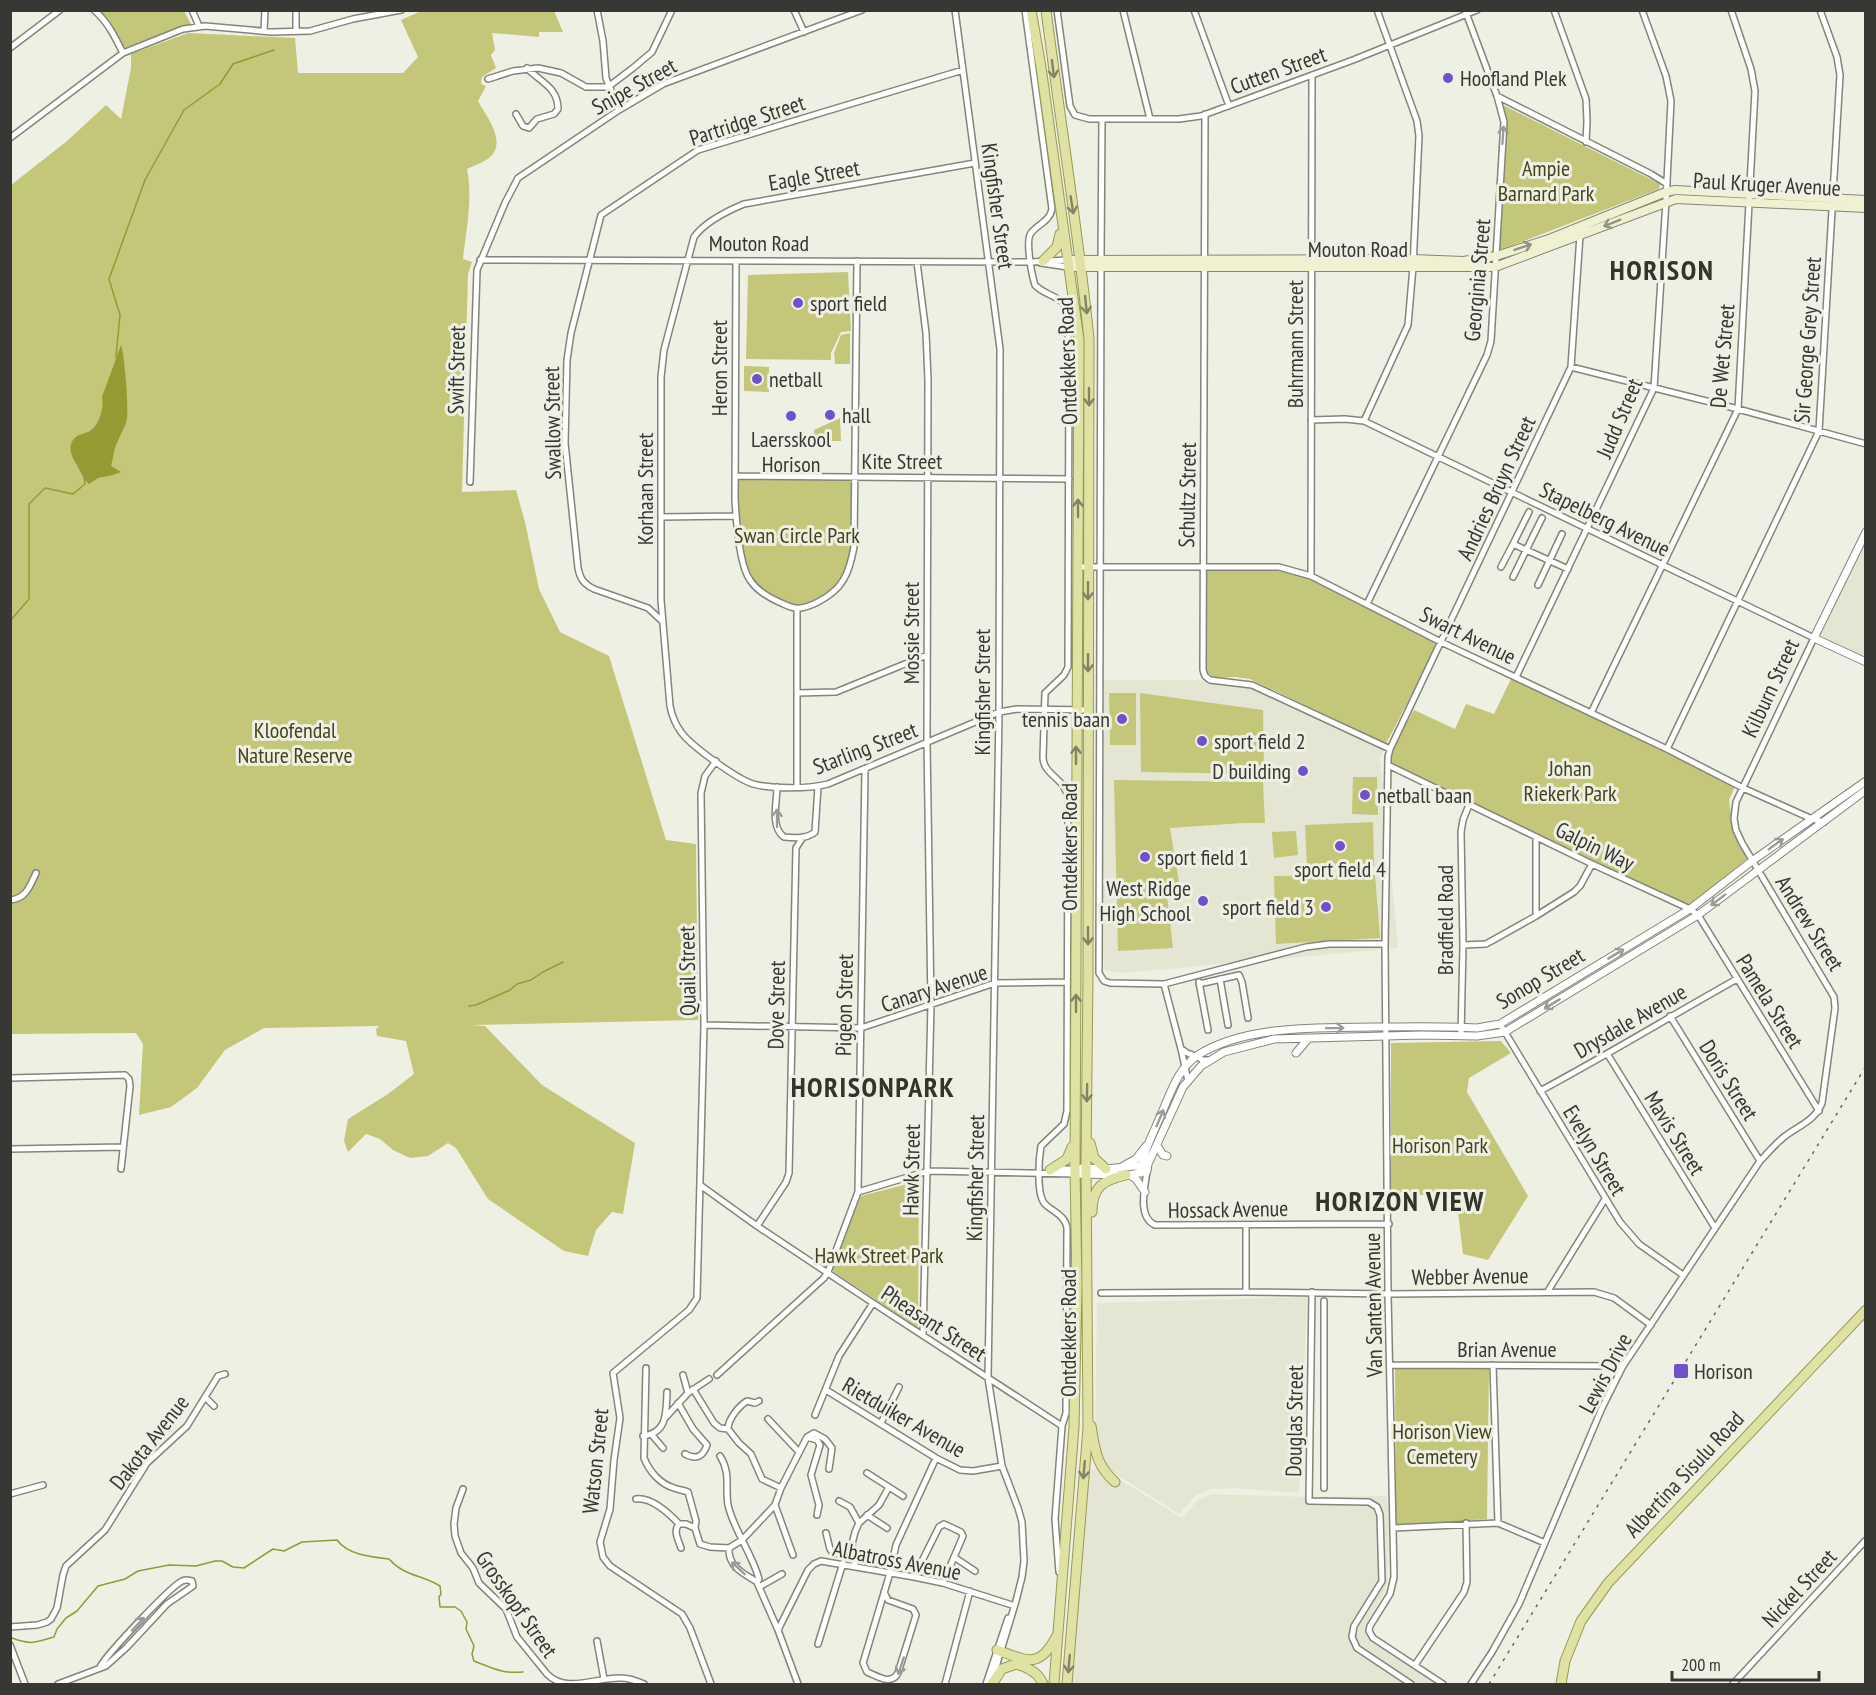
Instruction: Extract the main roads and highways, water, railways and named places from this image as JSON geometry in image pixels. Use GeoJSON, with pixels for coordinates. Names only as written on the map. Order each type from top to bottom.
{"type":"FeatureCollection","features":[{"type":"Feature","properties":{"kind":"main road","name":"Ontdekkers Road"},"geometry":{"type":"LineString","coordinates":[[1031,10],[1041,67],[1078,339],[1075,1171],[1077,1286],[1074,1427],[1054,1684]]}},
{"type":"Feature","properties":{"kind":"main road","name":"Ontdekkers Road"},"geometry":{"type":"LineString","coordinates":[[1046,10],[1065,161],[1081,263],[1089,339],[1086,1171],[1088,1406],[1067,1684]]}},
{"type":"Feature","properties":{"kind":"main road","name":"Mouton Road"},"geometry":{"type":"LineString","coordinates":[[1067,263],[1463,261],[1496,256],[1579,232],[1667,188]]}},
{"type":"Feature","properties":{"kind":"main road","name":"Paul Kruger Avenue"},"geometry":{"type":"LineString","coordinates":[[1667,188],[1749,198]]}},
{"type":"Feature","properties":{"kind":"main road","name":"Paul Kruger Avenue"},"geometry":{"type":"LineString","coordinates":[[1666,201],[1682,198],[1832,202],[1866,200]]}},
{"type":"Feature","properties":{"kind":"main road","name":"Mouton Road"},"geometry":{"type":"LineString","coordinates":[[1413,263],[1495,267],[1579,232],[1666,201]]}},
{"type":"Feature","properties":{"kind":"main road","name":"Paul Kruger Avenue"},"geometry":{"type":"LineString","coordinates":[[1832,202],[1866,208]]}},
{"type":"Feature","properties":{"kind":"main road"},"geometry":{"type":"LineString","coordinates":[[1037,262],[1054,251],[1059,243],[1060,205]]}},
{"type":"Feature","properties":{"kind":"main road"},"geometry":{"type":"LineString","coordinates":[[1066,788],[1076,800]]}},
{"type":"Feature","properties":{"kind":"main road"},"geometry":{"type":"LineString","coordinates":[[1087,1123],[1092,1155],[1106,1169]]}},
{"type":"Feature","properties":{"kind":"main road"},"geometry":{"type":"LineString","coordinates":[[1043,1171],[1064,1162],[1071,1154],[1076,1124]]}},
{"type":"Feature","properties":{"kind":"main road"},"geometry":{"type":"LineString","coordinates":[[1087,1269],[1092,1204],[1095,1193],[1106,1181],[1126,1172]]}},
{"type":"Feature","properties":{"kind":"main road","name":"Albertina Sisulu Road"},"geometry":{"type":"LineString","coordinates":[[1561,1684],[1565,1661],[1581,1621],[1608,1583],[1866,1310]]}},
{"type":"Feature","properties":{"kind":"main road"},"geometry":{"type":"LineString","coordinates":[[1088,1406],[1098,1462],[1115,1482]]}},
{"type":"Feature","properties":{"kind":"main road"},"geometry":{"type":"LineString","coordinates":[[1042,1682],[1036,1671],[1028,1665],[998,1654],[1022,1659],[1038,1659],[1049,1650],[1059,1626]]}},
{"type":"Feature","properties":{"kind":"main road"},"geometry":{"type":"LineString","coordinates":[[992,1684],[999,1671],[1011,1665],[1021,1665],[1029,1669],[1042,1682]]}},
{"type":"Feature","properties":{"kind":"waterway"},"geometry":{"type":"LineString","coordinates":[[116,357],[120,315],[109,279],[145,180],[184,110],[220,84],[233,64],[274,50]]}},
{"type":"Feature","properties":{"kind":"waterway"},"geometry":{"type":"LineString","coordinates":[[10,621],[29,599],[29,504],[45,488],[73,494],[85,484],[84,477]]}},
{"type":"Feature","properties":{"kind":"waterway"},"geometry":{"type":"LineString","coordinates":[[469,1006],[510,990],[517,984],[531,980],[563,962]]}},
{"type":"Feature","properties":{"kind":"waterway"},"geometry":{"type":"LineString","coordinates":[[12,1638],[33,1642],[54,1637],[66,1618],[77,1611],[98,1586],[125,1579],[138,1571],[169,1565],[196,1566],[215,1561],[244,1568],[273,1549],[284,1551],[302,1542],[337,1540],[347,1549],[368,1556],[389,1559],[401,1569],[440,1586],[440,1607],[455,1607],[461,1611],[467,1622],[466,1629],[474,1646],[472,1654],[474,1661],[503,1671],[523,1672]]}},
{"type":"Feature","properties":{"kind":"railway"},"geometry":{"type":"LineString","coordinates":[[1489,1684],[1866,1066]]}},
{"type":"Feature","properties":{"kind":"place","name":"Hoofland Plek"},"geometry":{"type":"Point","coordinates":[1448,78]}},
{"type":"Feature","properties":{"kind":"place","name":"sport field"},"geometry":{"type":"Point","coordinates":[798,303]}},
{"type":"Feature","properties":{"kind":"place","name":"netball"},"geometry":{"type":"Point","coordinates":[757,379]}},
{"type":"Feature","properties":{"kind":"place","name":"hall"},"geometry":{"type":"Point","coordinates":[830,415]}},
{"type":"Feature","properties":{"kind":"place","name":"Laersskool Horison"},"geometry":{"type":"Point","coordinates":[791,416]}},
{"type":"Feature","properties":{"kind":"place","name":"tennis baan"},"geometry":{"type":"Point","coordinates":[1122,719]}},
{"type":"Feature","properties":{"kind":"place","name":"sport field 2"},"geometry":{"type":"Point","coordinates":[1202,741]}},
{"type":"Feature","properties":{"kind":"place","name":"D building"},"geometry":{"type":"Point","coordinates":[1303,771]}},
{"type":"Feature","properties":{"kind":"place","name":"netball baan"},"geometry":{"type":"Point","coordinates":[1365,795]}},
{"type":"Feature","properties":{"kind":"place","name":"sport field 4"},"geometry":{"type":"Point","coordinates":[1340,846]}},
{"type":"Feature","properties":{"kind":"place","name":"sport field 1"},"geometry":{"type":"Point","coordinates":[1145,857]}},
{"type":"Feature","properties":{"kind":"place","name":"West Ridge High School"},"geometry":{"type":"Point","coordinates":[1203,901]}},
{"type":"Feature","properties":{"kind":"place","name":"sport field 3"},"geometry":{"type":"Point","coordinates":[1326,907]}},
{"type":"Feature","properties":{"kind":"place","name":"Horison"},"geometry":{"type":"Point","coordinates":[1681,1371]}},
{"type":"Feature","properties":{"kind":"district","name":"HORISON"},"geometry":{"type":"Point","coordinates":[1662,269]}},
{"type":"Feature","properties":{"kind":"district","name":"HORISONPARK"},"geometry":{"type":"Point","coordinates":[873,1086]}},
{"type":"Feature","properties":{"kind":"district","name":"HORIZON VIEW"},"geometry":{"type":"Point","coordinates":[1400,1200]}},
{"type":"Feature","properties":{"kind":"park label","name":"Ampie Barnard Park"},"geometry":{"type":"Point","coordinates":[1546,180]}},
{"type":"Feature","properties":{"kind":"park label","name":"Swan Circle Park"},"geometry":{"type":"Point","coordinates":[797,535]}},
{"type":"Feature","properties":{"kind":"park label","name":"Kloofendal Nature Reserve"},"geometry":{"type":"Point","coordinates":[295,742]}},
{"type":"Feature","properties":{"kind":"park label","name":"Johan Riekerk Park"},"geometry":{"type":"Point","coordinates":[1570,780]}},
{"type":"Feature","properties":{"kind":"park label","name":"Horison Park"},"geometry":{"type":"Point","coordinates":[1440,1145]}},
{"type":"Feature","properties":{"kind":"park label","name":"Hawk Street Park"},"geometry":{"type":"Point","coordinates":[879,1255]}},
{"type":"Feature","properties":{"kind":"park label","name":"Horison View Cemetery"},"geometry":{"type":"Point","coordinates":[1442,1444]}}]}
